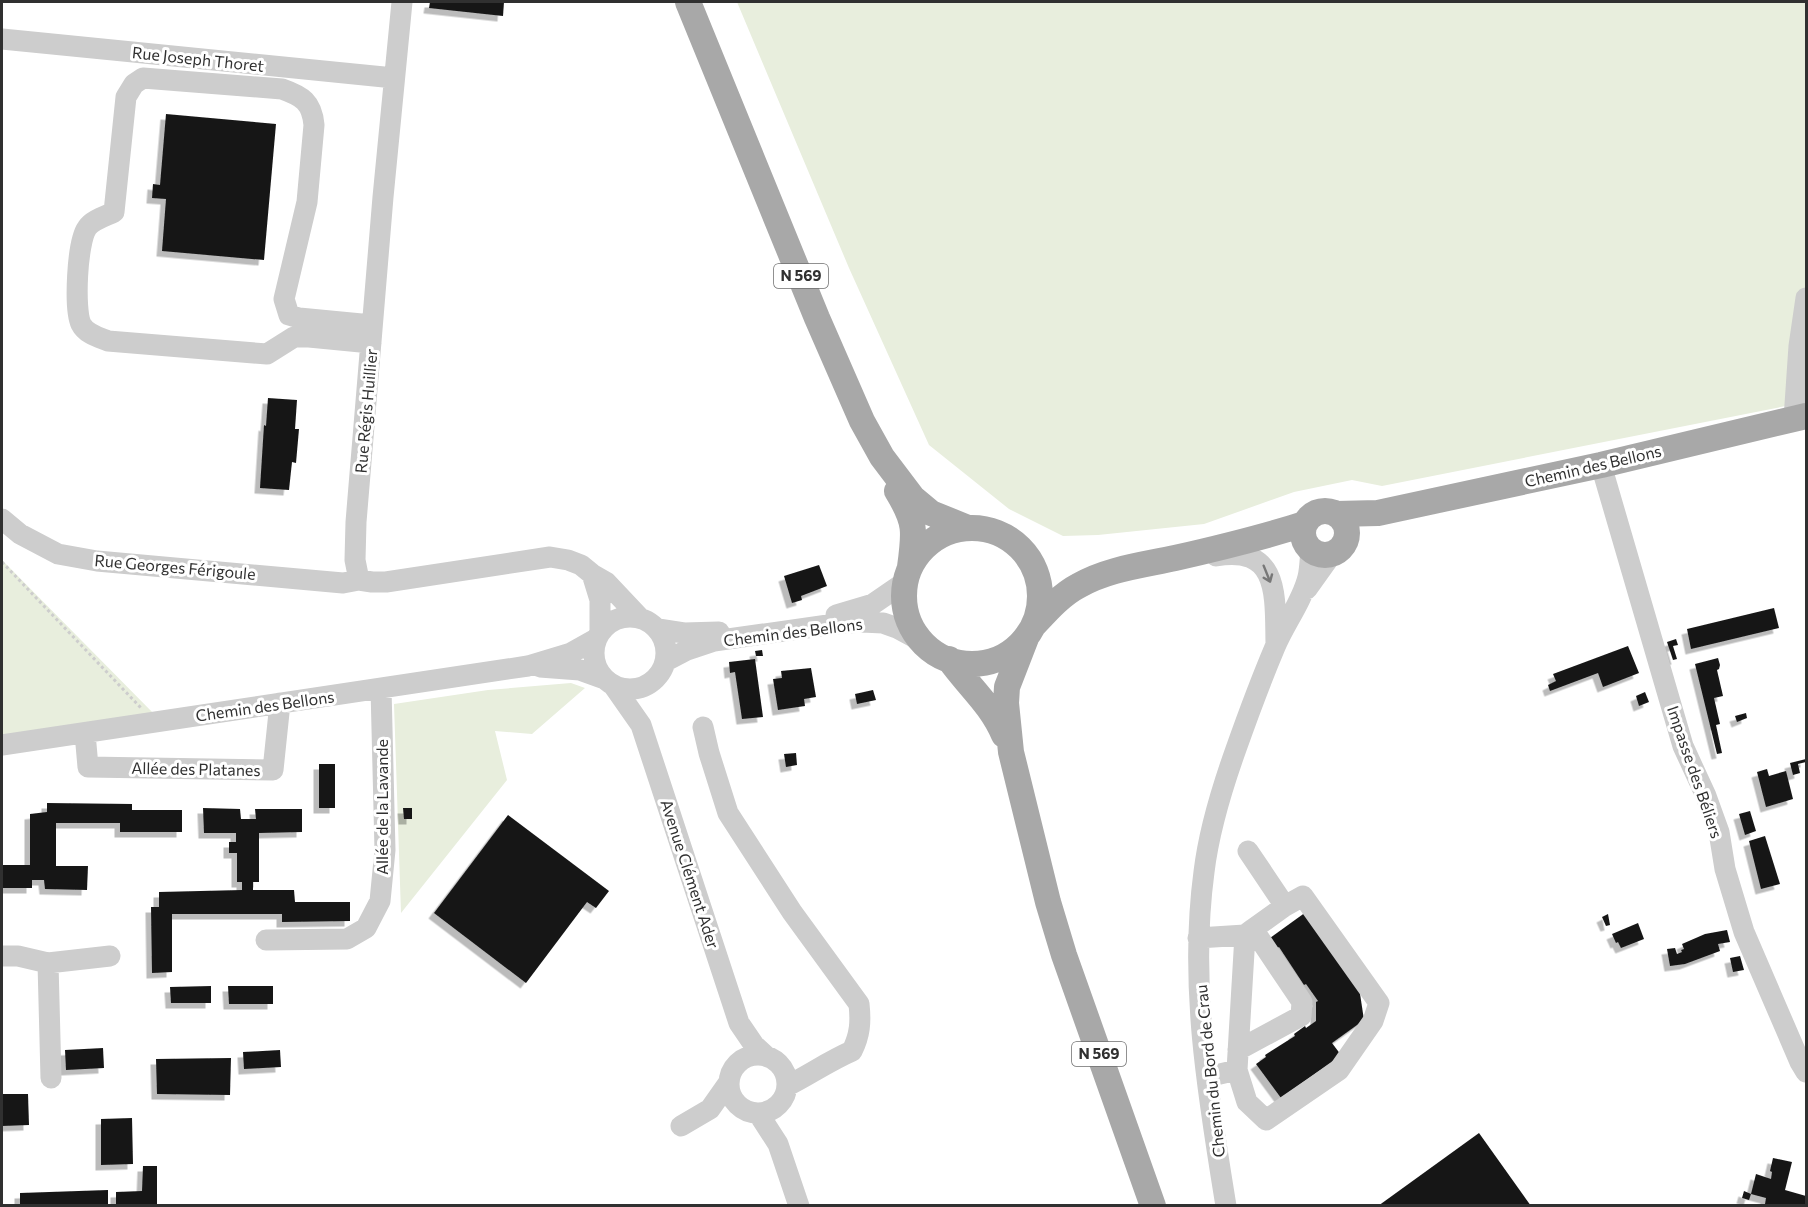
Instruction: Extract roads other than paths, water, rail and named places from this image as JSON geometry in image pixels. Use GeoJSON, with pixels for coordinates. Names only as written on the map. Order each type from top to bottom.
{"type":"FeatureCollection","features":[{"type":"Feature","properties":{"kind":"main road","name":"N 569"},"geometry":{"type":"LineString","coordinates":[[688,2],[817,318],[862,421],[882,457],[891,480],[909,510],[912,519],[913,542],[907,576]]}},
{"type":"Feature","properties":{"kind":"main road","name":"Chemin des Bellons"},"geometry":{"type":"LineString","coordinates":[[1031,560],[1061,576],[1108,573],[1262,538],[1322,537],[1378,513],[1601,465],[1800,418]]}},
{"type":"Feature","properties":{"kind":"main road","name":"N 569"},"geometry":{"type":"LineString","coordinates":[[882,457],[913,498],[923,507],[943,519],[968,528]]}},
{"type":"Feature","properties":{"kind":"main road"},"geometry":{"type":"LineString","coordinates":[[968,528],[986,529],[1004,535],[1019,546],[1031,560],[1037,572],[1041,600],[1030,632],[1014,650],[982,663],[965,663],[934,652],[921,641],[906,611],[904,596],[907,576],[919,554],[933,541],[949,531],[968,528]]}},
{"type":"Feature","properties":{"kind":"main road","name":"Chemin des Bellons"},"geometry":{"type":"LineString","coordinates":[[1030,632],[1051,607],[1070,591],[1108,573]]}},
{"type":"Feature","properties":{"kind":"main road","name":"N 569"},"geometry":{"type":"LineString","coordinates":[[1030,632],[1007,687],[1006,703],[1011,752],[1048,902],[1061,944],[1154,1206]]}},
{"type":"Feature","properties":{"kind":"main road","name":"N 569"},"geometry":{"type":"LineString","coordinates":[[949,659],[962,678],[995,715],[1011,752]]}},
{"type":"Feature","properties":{"kind":"street","name":"Rue Régis Huillier"},"geometry":{"type":"LineString","coordinates":[[358,580],[355,560],[356,522],[402,2]]}},
{"type":"Feature","properties":{"kind":"street","name":"Rue Joseph Thoret"},"geometry":{"type":"LineString","coordinates":[[2,39],[394,78]]}},
{"type":"Feature","properties":{"kind":"street"},"geometry":{"type":"LineString","coordinates":[[143,78],[282,89],[300,95],[313,112],[314,125],[307,202],[284,298],[289,315],[372,334],[294,337],[267,354],[108,341],[88,333],[81,324],[78,309],[79,262],[84,233],[89,225],[114,212],[126,97],[134,84],[143,78]]}},
{"type":"Feature","properties":{"kind":"street"},"geometry":{"type":"LineString","coordinates":[[1800,418],[1799,346],[1806,298]]}},
{"type":"Feature","properties":{"kind":"street","name":"Impasse des Béliers"},"geometry":{"type":"LineString","coordinates":[[1601,465],[1683,746],[1706,796],[1719,832],[1725,869],[1744,932],[1806,1072]]}},
{"type":"Feature","properties":{"kind":"street","name":"Rue Georges Férigoule"},"geometry":{"type":"LineString","coordinates":[[2,519],[20,534],[58,554],[97,561],[343,583],[358,580]]}},
{"type":"Feature","properties":{"kind":"street","name":"Chemin du Bord de Crau"},"geometry":{"type":"LineString","coordinates":[[1226,1206],[1200,1017],[1198,938],[1204,870],[1214,822],[1236,748],[1276,645],[1303,594],[1322,537]]}},
{"type":"Feature","properties":{"kind":"street"},"geometry":{"type":"LineString","coordinates":[[1177,557],[1198,559],[1222,555],[1246,555],[1264,565],[1274,595],[1276,645]]}},
{"type":"Feature","properties":{"kind":"street"},"geometry":{"type":"LineString","coordinates":[[358,580],[386,582],[550,557],[575,562],[606,582],[639,617],[658,629],[667,650],[666,662],[657,677],[650,683],[632,689],[609,682],[595,664],[600,600],[592,574]]}},
{"type":"Feature","properties":{"kind":"street","name":"Chemin des Bellons"},"geometry":{"type":"LineString","coordinates":[[658,629],[684,633],[730,632],[836,615],[873,604],[907,576]]}},
{"type":"Feature","properties":{"kind":"street"},"geometry":{"type":"LineString","coordinates":[[598,636],[607,624],[617,619],[628,616],[639,617]]}},
{"type":"Feature","properties":{"kind":"street","name":"Chemin des Bellons"},"geometry":{"type":"LineString","coordinates":[[666,662],[687,650],[714,641],[835,624],[883,623],[921,641]]}},
{"type":"Feature","properties":{"kind":"street","name":"Chemin des Bellons"},"geometry":{"type":"LineString","coordinates":[[2,745],[528,666],[571,653],[598,636]]}},
{"type":"Feature","properties":{"kind":"street","name":"Chemin des Bellons"},"geometry":{"type":"LineString","coordinates":[[528,666],[580,670],[609,682]]}},
{"type":"Feature","properties":{"kind":"street","name":"Avenue Clément Ader"},"geometry":{"type":"LineString","coordinates":[[609,682],[641,725],[739,1023],[754,1045],[770,1059]]}},
{"type":"Feature","properties":{"kind":"street","name":"Avenue Clément Ader"},"geometry":{"type":"LineString","coordinates":[[641,725],[646,693],[650,683]]}},
{"type":"Feature","properties":{"kind":"street","name":"Allée de la Lavande"},"geometry":{"type":"LineString","coordinates":[[266,940],[347,939],[366,928],[380,901],[385,850],[381,688]]}},
{"type":"Feature","properties":{"kind":"street","name":"Allée des Platanes"},"geometry":{"type":"LineString","coordinates":[[85,732],[88,767],[273,770],[280,703]]}},
{"type":"Feature","properties":{"kind":"street"},"geometry":{"type":"LineString","coordinates":[[703,727],[728,813],[792,912],[859,1004],[861,1021],[858,1038],[852,1051],[827,1062],[807,1076],[766,1112],[710,1109]]}},
{"type":"Feature","properties":{"kind":"street"},"geometry":{"type":"LineString","coordinates":[[1248,851],[1285,906]]}},
{"type":"Feature","properties":{"kind":"street"},"geometry":{"type":"LineString","coordinates":[[1198,938],[1249,932],[1303,896],[1379,1003],[1373,1021],[1339,1070],[1266,1120],[1247,1102],[1238,1060],[1249,932]]}},
{"type":"Feature","properties":{"kind":"street"},"geometry":{"type":"LineString","coordinates":[[1207,1077],[1238,1060],[1301,1016],[1302,1002],[1249,932]]}},
{"type":"Feature","properties":{"kind":"street"},"geometry":{"type":"LineString","coordinates":[[2,956],[18,956],[48,963],[110,956]]}},
{"type":"Feature","properties":{"kind":"street"},"geometry":{"type":"LineString","coordinates":[[48,963],[51,1078]]}},
{"type":"Feature","properties":{"kind":"street","name":"Avenue Clément Ader"},"geometry":{"type":"LineString","coordinates":[[732,1075],[739,1023]]}},
{"type":"Feature","properties":{"kind":"street"},"geometry":{"type":"LineString","coordinates":[[681,1126],[710,1109],[740,1062],[748,1057],[827,1062]]}},
{"type":"Feature","properties":{"kind":"street"},"geometry":{"type":"LineString","coordinates":[[770,1059],[782,1068],[786,1077],[778,1144]]}},
{"type":"Feature","properties":{"kind":"street"},"geometry":{"type":"LineString","coordinates":[[732,1075],[730,1091],[733,1100],[749,1110],[778,1144],[799,1206]]}}]}
